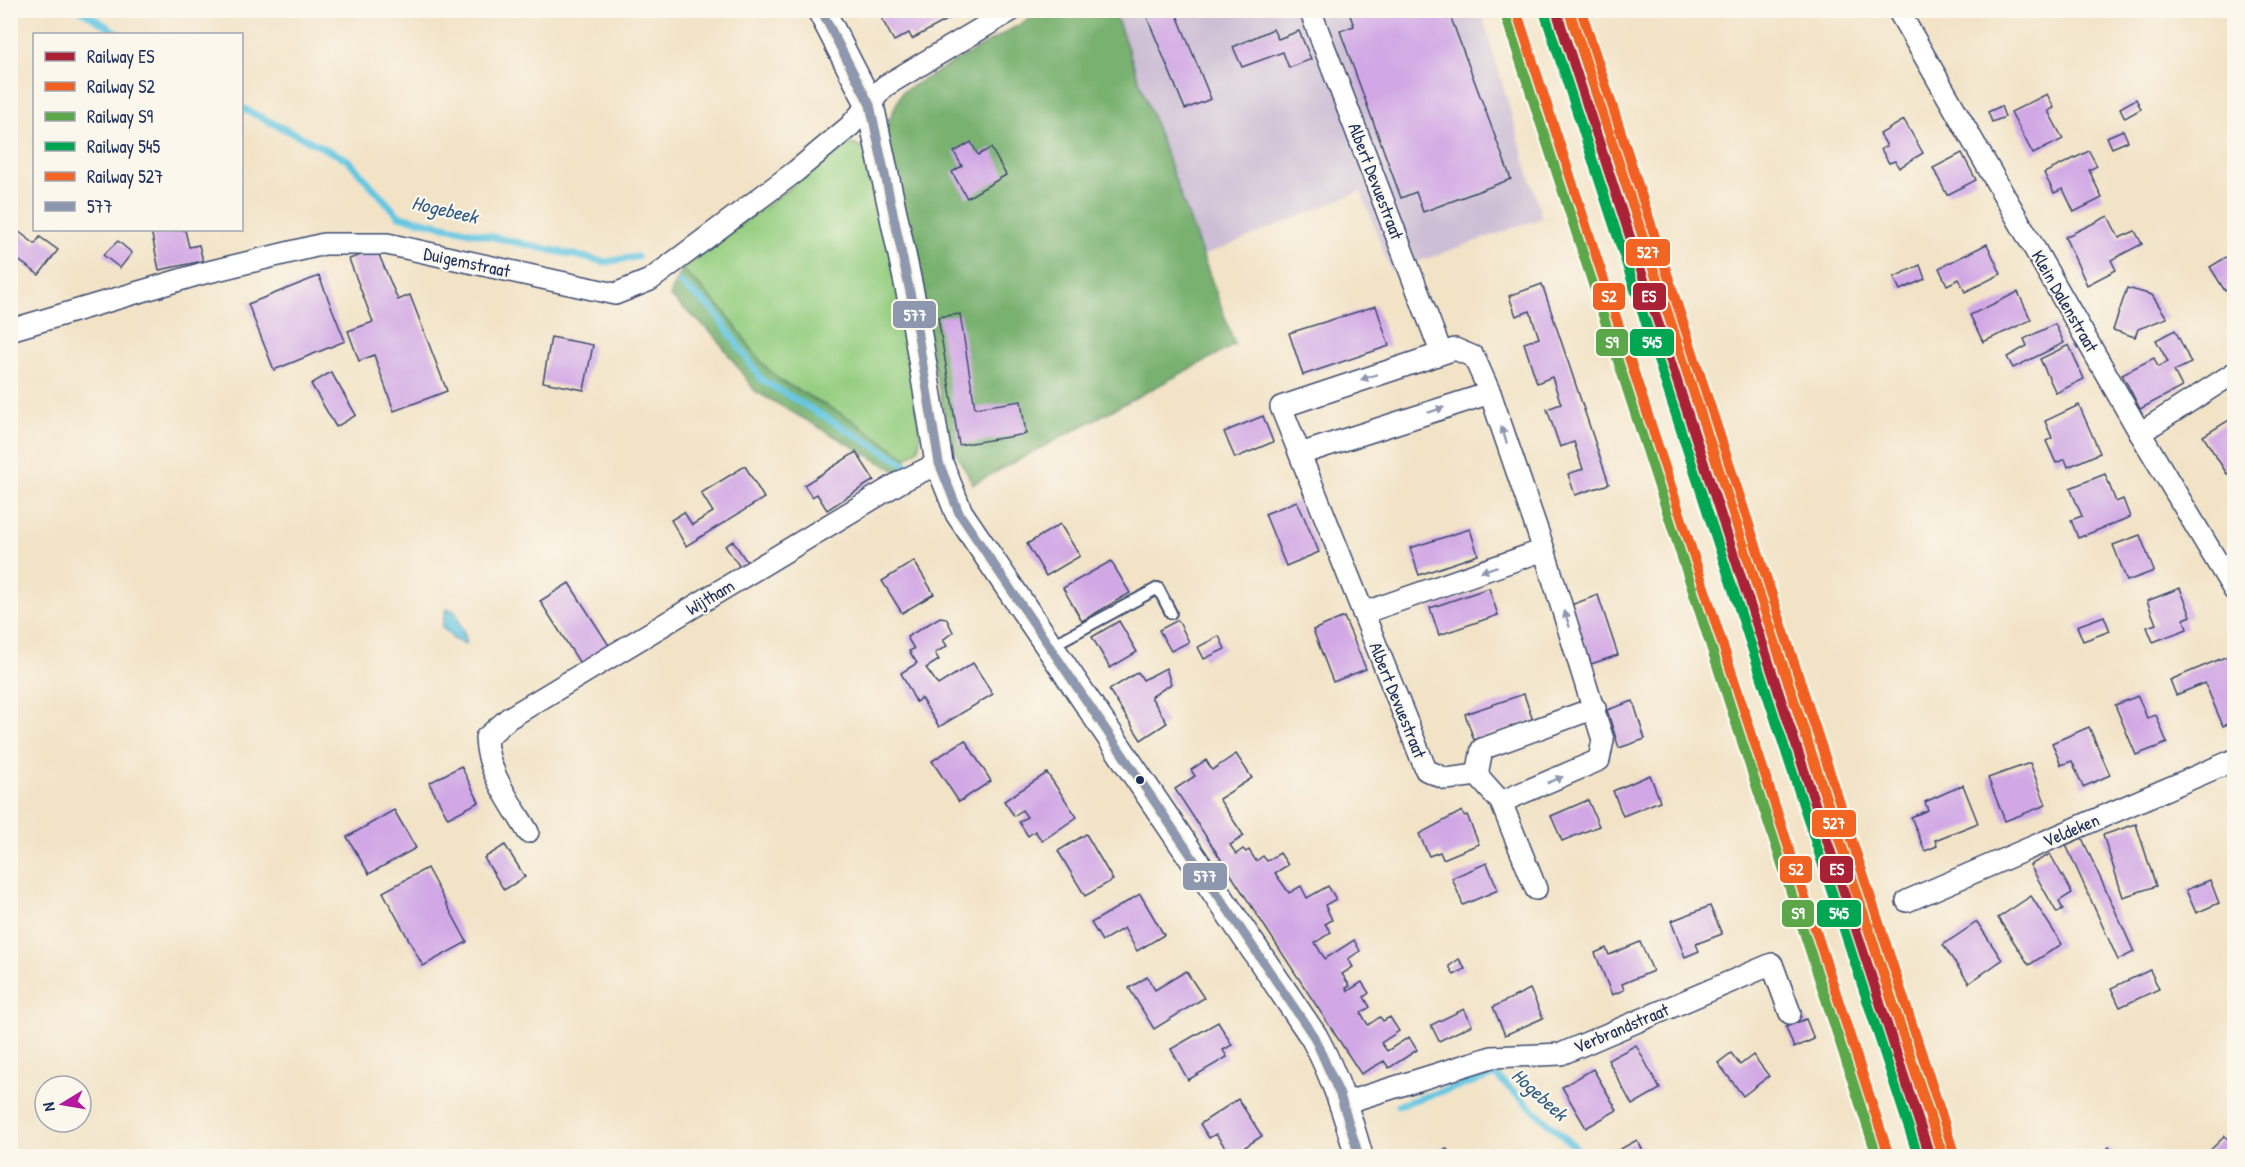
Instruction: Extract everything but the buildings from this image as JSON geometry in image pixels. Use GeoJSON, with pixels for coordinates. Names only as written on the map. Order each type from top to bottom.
{"type":"FeatureCollection","features":[{"type":"Feature","properties":{"kind":"street"},"geometry":{"type":"LineString","coordinates":[[821,10],[870,105],[914,311],[939,463],[959,513],[1314,1037],[1330,1067],[1344,1103],[1359,1156]]}},
{"type":"Feature","properties":{"kind":"street"},"geometry":{"type":"LineString","coordinates":[[870,105],[885,86],[1012,10]]}},
{"type":"Feature","properties":{"kind":"street","name":"Albert Devuestraat"},"geometry":{"type":"LineString","coordinates":[[1310,10],[1441,352]]}},
{"type":"Feature","properties":{"kind":"street","name":"Klein Dalenstraat"},"geometry":{"type":"LineString","coordinates":[[1898,10],[2140,434],[2235,590]]}},
{"type":"Feature","properties":{"kind":"street","name":"Duigemstraat"},"geometry":{"type":"LineString","coordinates":[[10,330],[200,274],[324,244],[387,244],[615,294],[659,273],[796,171],[850,126],[870,105]]}},
{"type":"Feature","properties":{"kind":"street","name":"Albert Devuestraat"},"geometry":{"type":"LineString","coordinates":[[1477,775],[1446,779],[1426,770],[1281,407],[1455,349],[1466,351],[1474,357],[1490,393],[1544,550],[1595,708],[1603,740],[1599,760],[1501,802]]}},
{"type":"Feature","properties":{"kind":"street"},"geometry":{"type":"LineString","coordinates":[[2140,434],[2235,373]]}},
{"type":"Feature","properties":{"kind":"street"},"geometry":{"type":"LineString","coordinates":[[1300,454],[1490,393]]}},
{"type":"Feature","properties":{"kind":"street","name":"Wijtham"},"geometry":{"type":"LineString","coordinates":[[528,832],[493,772],[486,750],[486,738],[509,717],[902,481],[939,463]]}},
{"type":"Feature","properties":{"kind":"street"},"geometry":{"type":"LineString","coordinates":[[1363,613],[1544,550]]}},
{"type":"Feature","properties":{"kind":"street"},"geometry":{"type":"LineString","coordinates":[[1536,889],[1501,802],[1477,775],[1482,749],[1595,708]]}},
{"type":"Feature","properties":{"kind":"street","name":"Veldeken"},"geometry":{"type":"LineString","coordinates":[[1907,901],[2235,760]]}},
{"type":"Feature","properties":{"kind":"street","name":"Verbrandstraat"},"geometry":{"type":"LineString","coordinates":[[1344,1103],[1492,1058],[1561,1053],[1772,964],[1790,1013]]}},
{"type":"Feature","properties":{"kind":"lane"},"geometry":{"type":"LineString","coordinates":[[1051,646],[1158,588],[1171,613]]}},
{"type":"Feature","properties":{"kind":"shaded area"},"geometry":{"type":"Polygon","coordinates":[[[1114,11],[1481,11],[1542,218],[1391,271],[1361,191],[1203,256],[1114,11]]]}},
{"type":"Feature","properties":{"kind":"green space"},"geometry":{"type":"Polygon","coordinates":[[[1043,11],[1114,11],[1235,345],[973,484],[950,442],[885,129],[902,92],[1043,11]]]}},
{"type":"Feature","properties":{"kind":"green space"},"geometry":{"type":"Polygon","coordinates":[[[849,143],[868,151],[901,304],[920,434],[919,448],[907,458],[850,419],[779,380],[761,362],[725,312],[682,269],[849,143]]]}},
{"type":"Feature","properties":{"kind":"green space"},"geometry":{"type":"Polygon","coordinates":[[[682,269],[725,312],[761,362],[779,380],[850,419],[907,458],[901,474],[755,391],[715,336],[670,296],[682,269]]]}},
{"type":"Feature","properties":{"kind":"water"},"geometry":{"type":"Polygon","coordinates":[[[446,609],[455,611],[465,636],[465,644],[455,640],[442,627],[446,609]]]}},
{"type":"Feature","properties":{"kind":"waterway","name":"Hogebeek"},"geometry":{"type":"LineString","coordinates":[[81,10],[117,33]]}},
{"type":"Feature","properties":{"kind":"waterway","name":"Hogebeek"},"geometry":{"type":"LineString","coordinates":[[243,108],[348,160],[399,216],[605,262],[637,257]]}},
{"type":"Feature","properties":{"kind":"waterway","name":"Hogebeek"},"geometry":{"type":"LineString","coordinates":[[680,283],[713,309],[762,380],[907,465]]}},
{"type":"Feature","properties":{"kind":"waterway","name":"Hogebeek"},"geometry":{"type":"LineString","coordinates":[[1398,1105],[1495,1075],[1585,1156]]}},
{"type":"Feature","properties":{"kind":"rail line","name":"S2"},"geometry":{"type":"LineString","coordinates":[[1516,10],[1889,1156]]}},
{"type":"Feature","properties":{"kind":"rail line","name":"ES"},"geometry":{"type":"LineString","coordinates":[[1556,10],[1930,1156]]}},
{"type":"Feature","properties":{"kind":"rail line","name":"527"},"geometry":{"type":"LineString","coordinates":[[1569,10],[1941,1152]]}},
{"type":"Feature","properties":{"kind":"rail line","name":"S2"},"geometry":{"type":"LineString","coordinates":[[1581,10],[1955,1156]]}},
{"type":"Feature","properties":{"kind":"rail line","name":"S9"},"geometry":{"type":"LineString","coordinates":[[1505,14],[1877,1156]]}},
{"type":"Feature","properties":{"kind":"rail line","name":"545"},"geometry":{"type":"LineString","coordinates":[[1545,14],[1918,1156]]}},
{"type":"Feature","properties":{"kind":"rail line","name":"S9"},"geometry":{"type":"LineString","coordinates":[[1570,14],[1943,1156]]}},
{"type":"Feature","properties":{"kind":"transit line","name":"577"},"geometry":{"type":"LineString","coordinates":[[821,10],[870,105],[914,311],[939,463],[959,513],[1314,1037],[1340,1095],[1359,1156]]}}]}
